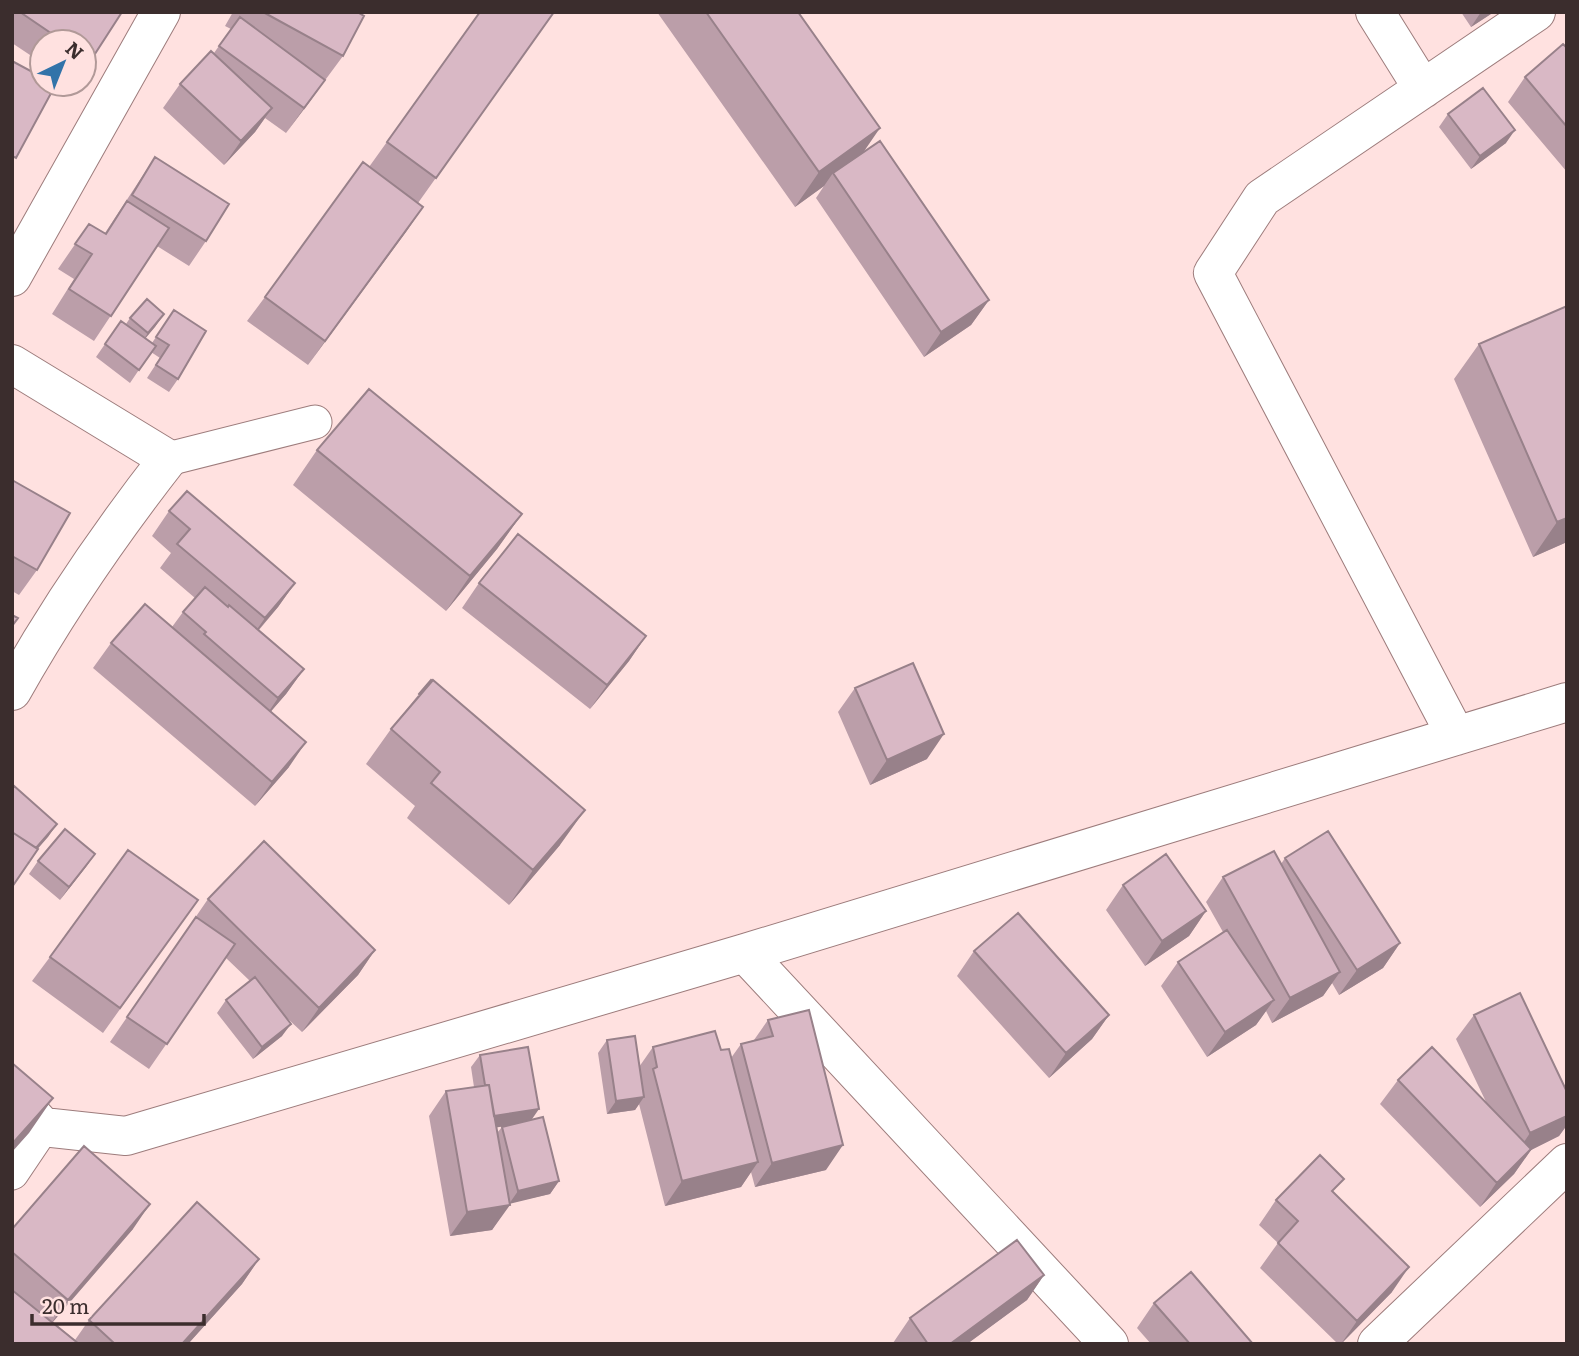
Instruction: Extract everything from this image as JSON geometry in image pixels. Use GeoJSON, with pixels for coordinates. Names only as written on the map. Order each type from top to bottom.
{"type":"FeatureCollection","features":[{"type":"Feature","properties":{"kind":"street"},"geometry":{"type":"LineString","coordinates":[[12,277],[161,12]]}},
{"type":"Feature","properties":{"kind":"street"},"geometry":{"type":"LineString","coordinates":[[1375,12],[1423,89]]}},
{"type":"Feature","properties":{"kind":"street"},"geometry":{"type":"LineString","coordinates":[[1456,736],[1213,273],[1262,198],[1536,12]]}},
{"type":"Feature","properties":{"kind":"street"},"geometry":{"type":"LineString","coordinates":[[12,364],[169,458],[128,510],[44,635],[12,691]]}},
{"type":"Feature","properties":{"kind":"street"},"geometry":{"type":"LineString","coordinates":[[12,1093],[43,1127],[126,1136],[746,953],[1567,702]]}},
{"type":"Feature","properties":{"kind":"street"},"geometry":{"type":"LineString","coordinates":[[746,953],[1109,1344]]}},
{"type":"Feature","properties":{"kind":"street"},"geometry":{"type":"LineString","coordinates":[[1377,1344],[1567,1163]]}},
{"type":"Feature","properties":{"kind":"lane"},"geometry":{"type":"LineString","coordinates":[[169,458],[315,422]]}},
{"type":"Feature","properties":{"kind":"lane"},"geometry":{"type":"LineString","coordinates":[[12,1173],[43,1127]]}},
{"type":"Feature","properties":{"kind":"building"},"geometry":{"type":"Polygon","coordinates":[[[20,12],[122,12],[98,49],[98,28],[43,28],[20,12]]]}},
{"type":"Feature","properties":{"kind":"building"},"geometry":{"type":"Polygon","coordinates":[[[263,12],[357,12],[364,16],[343,56],[263,12]]]}},
{"type":"Feature","properties":{"kind":"building"},"geometry":{"type":"Polygon","coordinates":[[[480,12],[554,12],[436,178],[387,142],[480,12]]]}},
{"type":"Feature","properties":{"kind":"building"},"geometry":{"type":"Polygon","coordinates":[[[706,12],[798,12],[880,128],[819,172],[706,12]]]}},
{"type":"Feature","properties":{"kind":"building"},"geometry":{"type":"Polygon","coordinates":[[[240,17],[325,80],[304,108],[219,46],[240,17]]]}},
{"type":"Feature","properties":{"kind":"building"},"geometry":{"type":"Polygon","coordinates":[[[1563,44],[1567,48],[1567,127],[1525,77],[1563,44]]]}},
{"type":"Feature","properties":{"kind":"building"},"geometry":{"type":"Polygon","coordinates":[[[211,51],[272,108],[241,141],[180,84],[211,51]]]}},
{"type":"Feature","properties":{"kind":"building"},"geometry":{"type":"Polygon","coordinates":[[[12,61],[28,70],[28,98],[48,98],[16,158],[12,156],[12,61]]]}},
{"type":"Feature","properties":{"kind":"building"},"geometry":{"type":"Polygon","coordinates":[[[1483,88],[1515,130],[1480,156],[1448,114],[1483,88]]]}},
{"type":"Feature","properties":{"kind":"building"},"geometry":{"type":"Polygon","coordinates":[[[880,141],[989,300],[941,332],[833,173],[880,141]]]}},
{"type":"Feature","properties":{"kind":"building"},"geometry":{"type":"Polygon","coordinates":[[[155,157],[229,204],[206,241],[132,195],[155,157]]]}},
{"type":"Feature","properties":{"kind":"building"},"geometry":{"type":"Polygon","coordinates":[[[363,162],[423,207],[325,341],[265,297],[363,162]]]}},
{"type":"Feature","properties":{"kind":"building"},"geometry":{"type":"Polygon","coordinates":[[[127,201],[169,228],[111,316],[69,289],[92,254],[75,244],[89,224],[106,234],[127,201]]]}},
{"type":"Feature","properties":{"kind":"building"},"geometry":{"type":"Polygon","coordinates":[[[147,299],[164,314],[148,333],[130,318],[147,299]]]}},
{"type":"Feature","properties":{"kind":"building"},"geometry":{"type":"Polygon","coordinates":[[[1567,306],[1567,518],[1557,522],[1479,344],[1567,306]]]}},
{"type":"Feature","properties":{"kind":"building"},"geometry":{"type":"Polygon","coordinates":[[[174,310],[206,331],[178,379],[156,365],[169,345],[156,337],[174,310]]]}},
{"type":"Feature","properties":{"kind":"building"},"geometry":{"type":"Polygon","coordinates":[[[121,321],[156,346],[139,370],[105,344],[121,321]]]}},
{"type":"Feature","properties":{"kind":"building"},"geometry":{"type":"Polygon","coordinates":[[[369,389],[522,514],[470,576],[317,450],[369,389]]]}},
{"type":"Feature","properties":{"kind":"building"},"geometry":{"type":"Polygon","coordinates":[[[12,480],[70,513],[37,570],[12,556],[12,480]]]}},
{"type":"Feature","properties":{"kind":"building"},"geometry":{"type":"Polygon","coordinates":[[[187,491],[295,583],[265,618],[177,544],[190,529],[169,511],[187,491]]]}},
{"type":"Feature","properties":{"kind":"building"},"geometry":{"type":"Polygon","coordinates":[[[518,534],[646,636],[607,685],[479,583],[518,534]]]}},
{"type":"Feature","properties":{"kind":"building"},"geometry":{"type":"Polygon","coordinates":[[[205,587],[304,669],[278,698],[204,634],[206,632],[183,612],[205,587]]]}},
{"type":"Feature","properties":{"kind":"building"},"geometry":{"type":"Polygon","coordinates":[[[145,604],[306,742],[272,782],[111,643],[145,604]]]}},
{"type":"Feature","properties":{"kind":"building"},"geometry":{"type":"Polygon","coordinates":[[[12,615],[18,618],[12,626],[12,615]]]}},
{"type":"Feature","properties":{"kind":"building"},"geometry":{"type":"Polygon","coordinates":[[[913,663],[944,734],[887,760],[855,688],[913,663]]]}},
{"type":"Feature","properties":{"kind":"building"},"geometry":{"type":"Polygon","coordinates":[[[433,680],[585,810],[533,870],[431,783],[440,772],[391,729],[433,680]]]}},
{"type":"Feature","properties":{"kind":"building"},"geometry":{"type":"Polygon","coordinates":[[[13,785],[57,824],[36,848],[12,832],[13,785]]]}},
{"type":"Feature","properties":{"kind":"building"},"geometry":{"type":"Polygon","coordinates":[[[65,829],[95,854],[69,887],[38,861],[65,829]]]}},
{"type":"Feature","properties":{"kind":"building"},"geometry":{"type":"Polygon","coordinates":[[[1328,831],[1400,943],[1357,970],[1285,858],[1328,831]]]}},
{"type":"Feature","properties":{"kind":"building"},"geometry":{"type":"Polygon","coordinates":[[[12,832],[38,849],[12,887],[12,832]]]}},
{"type":"Feature","properties":{"kind":"building"},"geometry":{"type":"Polygon","coordinates":[[[264,841],[375,950],[319,1008],[208,899],[264,841]]]}},
{"type":"Feature","properties":{"kind":"building"},"geometry":{"type":"Polygon","coordinates":[[[128,850],[198,900],[120,1008],[50,957],[128,850]]]}},
{"type":"Feature","properties":{"kind":"building"},"geometry":{"type":"Polygon","coordinates":[[[1274,851],[1340,972],[1290,998],[1223,877],[1274,851]]]}},
{"type":"Feature","properties":{"kind":"building"},"geometry":{"type":"Polygon","coordinates":[[[1166,854],[1206,911],[1162,941],[1123,885],[1166,854]]]}},
{"type":"Feature","properties":{"kind":"building"},"geometry":{"type":"Polygon","coordinates":[[[1018,913],[1109,1015],[1066,1053],[974,951],[1018,913]]]}},
{"type":"Feature","properties":{"kind":"building"},"geometry":{"type":"Polygon","coordinates":[[[196,917],[235,944],[167,1044],[127,1017],[196,917]]]}},
{"type":"Feature","properties":{"kind":"building"},"geometry":{"type":"Polygon","coordinates":[[[1227,930],[1274,1000],[1225,1032],[1178,962],[1227,930]]]}},
{"type":"Feature","properties":{"kind":"building"},"geometry":{"type":"Polygon","coordinates":[[[255,977],[291,1024],[262,1047],[226,1000],[255,977]]]}},
{"type":"Feature","properties":{"kind":"building"},"geometry":{"type":"Polygon","coordinates":[[[1520,993],[1567,1092],[1567,1116],[1530,1133],[1474,1015],[1520,993]]]}},
{"type":"Feature","properties":{"kind":"building"},"geometry":{"type":"Polygon","coordinates":[[[809,1010],[843,1145],[772,1163],[741,1044],[773,1036],[768,1020],[809,1010]]]}},
{"type":"Feature","properties":{"kind":"building"},"geometry":{"type":"Polygon","coordinates":[[[715,1031],[721,1050],[729,1049],[758,1162],[682,1181],[653,1069],[657,1067],[653,1047],[715,1031]]]}},
{"type":"Feature","properties":{"kind":"building"},"geometry":{"type":"Polygon","coordinates":[[[635,1036],[644,1097],[616,1101],[607,1040],[635,1036]]]}},
{"type":"Feature","properties":{"kind":"building"},"geometry":{"type":"Polygon","coordinates":[[[528,1047],[539,1109],[494,1116],[480,1055],[528,1047]]]}},
{"type":"Feature","properties":{"kind":"building"},"geometry":{"type":"Polygon","coordinates":[[[1432,1047],[1531,1149],[1497,1183],[1398,1080],[1432,1047]]]}},
{"type":"Feature","properties":{"kind":"building"},"geometry":{"type":"Polygon","coordinates":[[[12,1063],[53,1098],[12,1144],[12,1063]]]}},
{"type":"Feature","properties":{"kind":"building"},"geometry":{"type":"Polygon","coordinates":[[[489,1085],[510,1205],[467,1212],[446,1091],[489,1085]]]}},
{"type":"Feature","properties":{"kind":"building"},"geometry":{"type":"Polygon","coordinates":[[[543,1117],[559,1181],[518,1191],[502,1127],[543,1117]]]}},
{"type":"Feature","properties":{"kind":"building"},"geometry":{"type":"Polygon","coordinates":[[[84,1146],[150,1204],[68,1300],[12,1252],[12,1229],[84,1146]]]}},
{"type":"Feature","properties":{"kind":"building"},"geometry":{"type":"Polygon","coordinates":[[[1320,1155],[1344,1179],[1332,1191],[1409,1267],[1357,1321],[1278,1243],[1298,1221],[1276,1200],[1320,1155]]]}},
{"type":"Feature","properties":{"kind":"building"},"geometry":{"type":"Polygon","coordinates":[[[197,1202],[259,1259],[182,1344],[115,1344],[89,1320],[197,1202]]]}},
{"type":"Feature","properties":{"kind":"building"},"geometry":{"type":"Polygon","coordinates":[[[1017,1240],[1044,1275],[950,1344],[928,1344],[910,1318],[1017,1240]]]}},
{"type":"Feature","properties":{"kind":"building"},"geometry":{"type":"Polygon","coordinates":[[[1191,1272],[1253,1344],[1190,1344],[1154,1303],[1191,1272]]]}},
{"type":"Feature","properties":{"kind":"building"},"geometry":{"type":"Polygon","coordinates":[[[12,1290],[79,1344],[12,1344],[12,1290]]]}}]}
